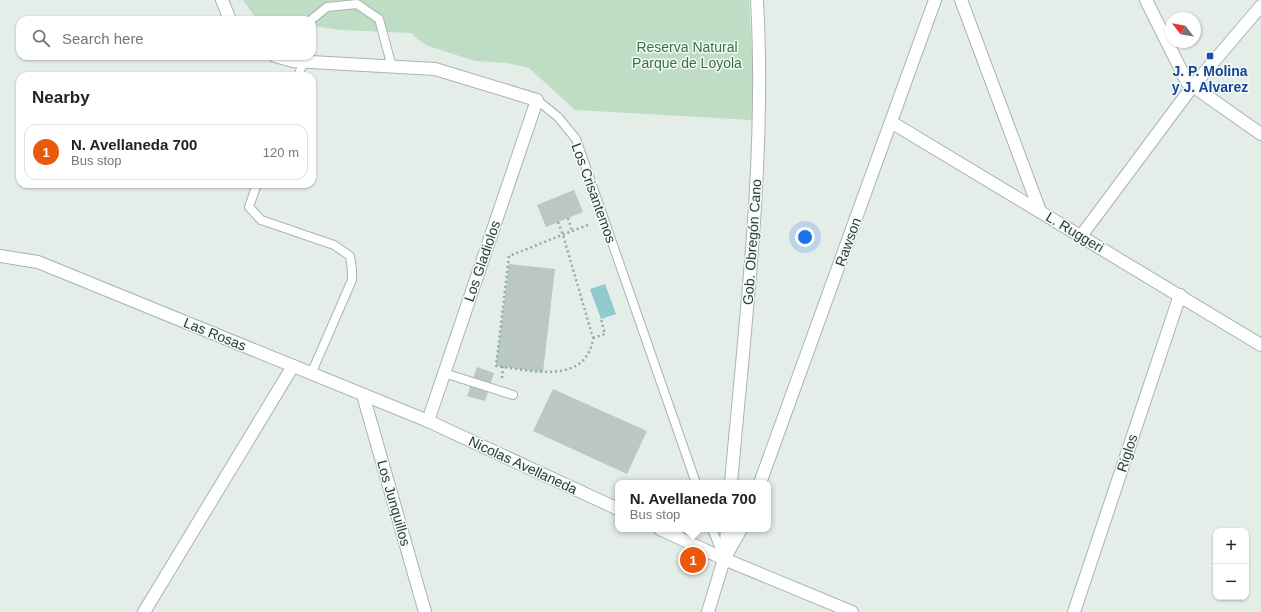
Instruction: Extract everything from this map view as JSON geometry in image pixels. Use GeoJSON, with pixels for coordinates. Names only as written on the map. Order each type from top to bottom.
{"type":"FeatureCollection","features":[{"type":"Feature","properties":{"kind":"street"},"geometry":{"type":"LineString","coordinates":[[222,0],[228,16]]}},
{"type":"Feature","properties":{"kind":"street","name":"Gob. Obregón Cano"},"geometry":{"type":"LineString","coordinates":[[731,480],[758,154],[760,60],[757,0]]}},
{"type":"Feature","properties":{"kind":"street","name":"Rawson"},"geometry":{"type":"LineString","coordinates":[[761,480],[935,0]]}},
{"type":"Feature","properties":{"kind":"street","name":"L. Ruggeri"},"geometry":{"type":"LineString","coordinates":[[961,0],[1040,211],[1261,345]]}},
{"type":"Feature","properties":{"kind":"street"},"geometry":{"type":"LineString","coordinates":[[1146,0],[1187,82],[1192,87],[1261,134]]}},
{"type":"Feature","properties":{"kind":"street"},"geometry":{"type":"LineString","coordinates":[[1081,236],[1192,87],[1261,6]]}},
{"type":"Feature","properties":{"kind":"street","name":"Los Crisantemos"},"geometry":{"type":"LineString","coordinates":[[298,60],[435,69],[537,100]]}},
{"type":"Feature","properties":{"kind":"street","name":"Los Gladiolos"},"geometry":{"type":"LineString","coordinates":[[428,421],[537,100]]}},
{"type":"Feature","properties":{"kind":"street"},"geometry":{"type":"LineString","coordinates":[[891,122],[1040,211]]}},
{"type":"Feature","properties":{"kind":"street","name":"Las Rosas"},"geometry":{"type":"LineString","coordinates":[[0,256],[38,262],[428,421]]}},
{"type":"Feature","properties":{"kind":"street","name":"Riglos"},"geometry":{"type":"LineString","coordinates":[[1074,612],[1180,295]]}},
{"type":"Feature","properties":{"kind":"street"},"geometry":{"type":"LineString","coordinates":[[144,612],[293,366]]}},
{"type":"Feature","properties":{"kind":"street","name":"Los Junquillos"},"geometry":{"type":"LineString","coordinates":[[363,395],[425,612]]}},
{"type":"Feature","properties":{"kind":"street","name":"Nicolas Avellaneda"},"geometry":{"type":"LineString","coordinates":[[428,421],[615,508]]}},
{"type":"Feature","properties":{"kind":"street"},"geometry":{"type":"LineString","coordinates":[[666,532],[724,559],[852,612]]}},
{"type":"Feature","properties":{"kind":"street"},"geometry":{"type":"LineString","coordinates":[[708,612],[724,559],[727,532]]}},
{"type":"Feature","properties":{"kind":"street"},"geometry":{"type":"LineString","coordinates":[[724,559],[739,532]]}},
{"type":"Feature","properties":{"kind":"lane"},"geometry":{"type":"LineString","coordinates":[[316,16],[327,7],[357,4],[379,19],[392,67]]}},
{"type":"Feature","properties":{"kind":"lane"},"geometry":{"type":"LineString","coordinates":[[300,72],[304,61]]}},
{"type":"Feature","properties":{"kind":"lane","name":"Los Crisantemos"},"geometry":{"type":"LineString","coordinates":[[537,100],[558,117],[576,139],[695,480]]}},
{"type":"Feature","properties":{"kind":"lane"},"geometry":{"type":"LineString","coordinates":[[256,188],[249,207],[260,220],[334,245],[350,256],[352,280],[311,374]]}},
{"type":"Feature","properties":{"kind":"lane"},"geometry":{"type":"LineString","coordinates":[[444,372],[513,395]]}},
{"type":"Feature","properties":{"kind":"lane"},"geometry":{"type":"LineString","coordinates":[[713,532],[724,559]]}},
{"type":"Feature","properties":{"kind":"path"},"geometry":{"type":"LineString","coordinates":[[568,218],[572,231]]}},
{"type":"Feature","properties":{"kind":"path"},"geometry":{"type":"LineString","coordinates":[[558,222],[563,235],[593,338],[592,347],[588,355],[579,364],[566,370],[554,372],[496,366],[509,256],[563,235],[588,224]]}},
{"type":"Feature","properties":{"kind":"path"},"geometry":{"type":"LineString","coordinates":[[593,338],[605,334],[601,319]]}},
{"type":"Feature","properties":{"kind":"green space","name":"Reserva Natural Parque de Loyola"},"geometry":{"type":"Polygon","coordinates":[[[243,0],[749,0],[753,68],[752,120],[575,110],[529,68],[507,63],[475,61],[428,46],[417,39],[412,33],[341,30],[316,27],[316,16],[254,16],[243,0]]]}},
{"type":"Feature","properties":{"kind":"water"},"geometry":{"type":"Polygon","coordinates":[[[605,284],[616,314],[601,319],[590,289],[605,284]]]}},
{"type":"Feature","properties":{"kind":"building"},"geometry":{"type":"Polygon","coordinates":[[[574,190],[583,212],[546,227],[537,205],[574,190]]]}},
{"type":"Feature","properties":{"kind":"building"},"geometry":{"type":"Polygon","coordinates":[[[509,264],[555,269],[543,372],[496,366],[509,264]]]}},
{"type":"Feature","properties":{"kind":"building"},"geometry":{"type":"Polygon","coordinates":[[[477,367],[494,373],[485,401],[467,396],[477,367]]]}},
{"type":"Feature","properties":{"kind":"building"},"geometry":{"type":"Polygon","coordinates":[[[553,389],[647,431],[627,474],[533,431],[553,389]]]}},
{"type":"Feature","properties":{"kind":"place","name":"J. P. Molina y J. Alvarez"},"geometry":{"type":"Point","coordinates":[1210,56]}},
{"type":"Feature","properties":{"kind":"place","name":"N. Avellaneda 700"},"geometry":{"type":"Point","coordinates":[693,560]}}]}
